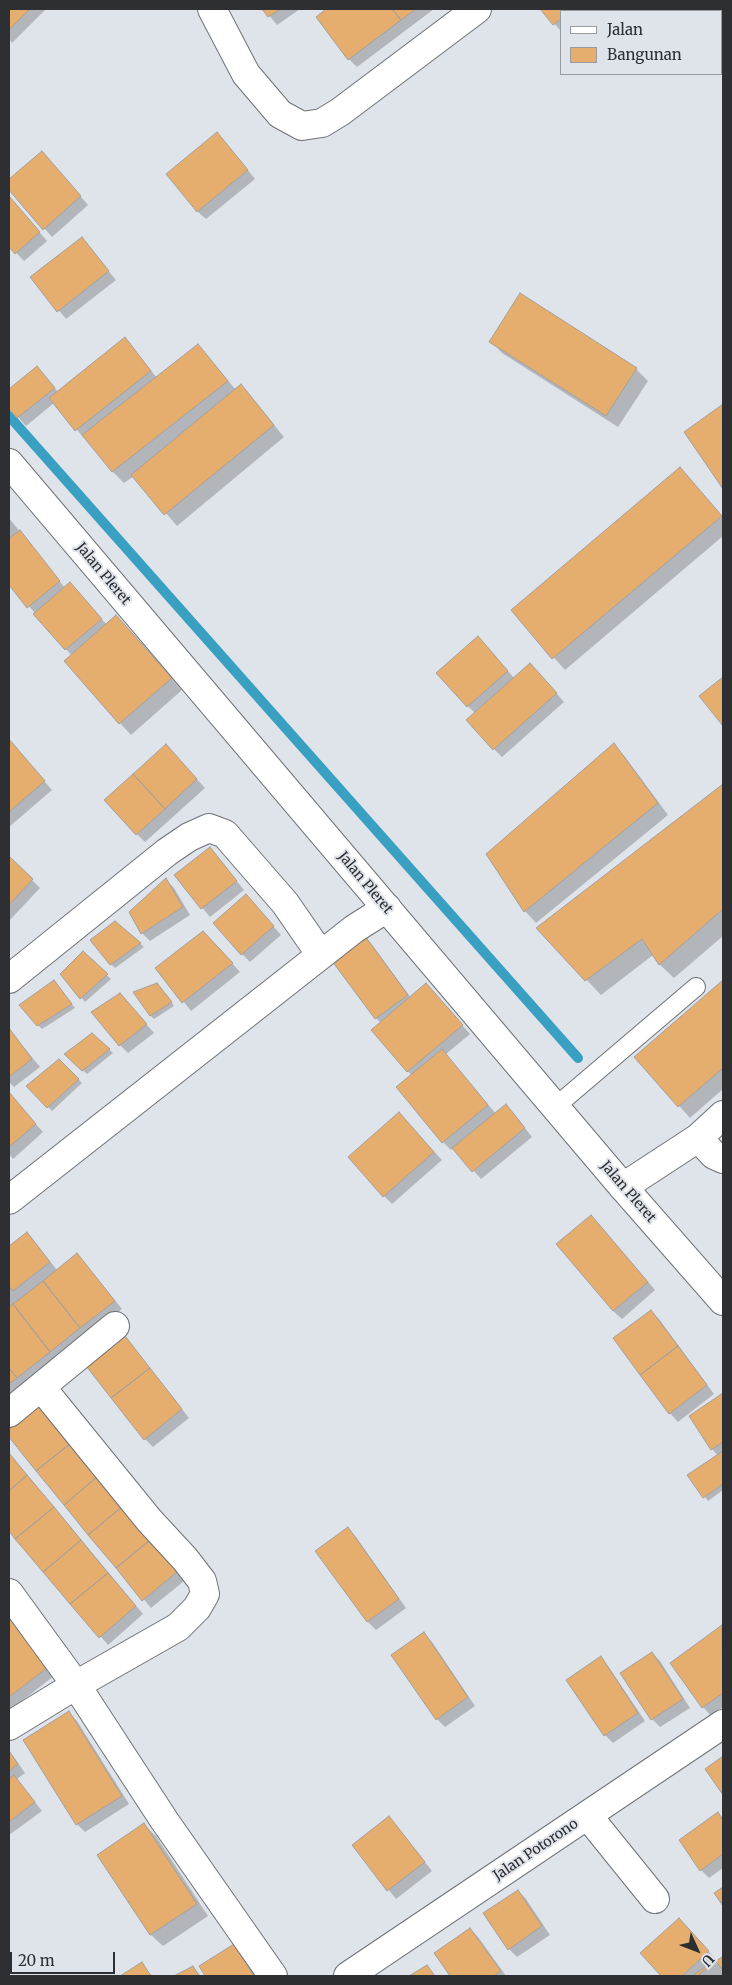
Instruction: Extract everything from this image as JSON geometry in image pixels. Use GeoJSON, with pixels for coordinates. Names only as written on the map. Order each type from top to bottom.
{"type":"FeatureCollection","features":[{"type":"Feature","properties":{"kind":"street"},"geometry":{"type":"LineString","coordinates":[[212,9],[246,74],[280,114],[302,126],[322,123],[340,112],[477,9]]}},
{"type":"Feature","properties":{"kind":"street","name":"Jalan Pleret"},"geometry":{"type":"LineString","coordinates":[[9,464],[623,1187],[723,1302]]}},
{"type":"Feature","properties":{"kind":"street"},"geometry":{"type":"LineString","coordinates":[[9,980],[167,852],[189,837],[209,828],[225,834],[285,903],[321,954]]}},
{"type":"Feature","properties":{"kind":"street"},"geometry":{"type":"LineString","coordinates":[[9,1200],[321,954],[354,929],[387,908]]}},
{"type":"Feature","properties":{"kind":"street"},"geometry":{"type":"LineString","coordinates":[[623,1187],[698,1138],[723,1115]]}},
{"type":"Feature","properties":{"kind":"street"},"geometry":{"type":"LineString","coordinates":[[698,1138],[714,1155],[723,1159]]}},
{"type":"Feature","properties":{"kind":"street"},"geometry":{"type":"LineString","coordinates":[[9,1413],[115,1326]]}},
{"type":"Feature","properties":{"kind":"street"},"geometry":{"type":"LineString","coordinates":[[9,1726],[76,1685],[178,1627],[197,1608],[204,1594],[202,1580],[149,1520],[41,1387]]}},
{"type":"Feature","properties":{"kind":"street"},"geometry":{"type":"LineString","coordinates":[[9,1594],[76,1685],[164,1820],[273,1976]]}},
{"type":"Feature","properties":{"kind":"street","name":"Jalan Potorono"},"geometry":{"type":"LineString","coordinates":[[348,1976],[723,1724]]}},
{"type":"Feature","properties":{"kind":"street"},"geometry":{"type":"LineString","coordinates":[[588,1816],[655,1899]]}},
{"type":"Feature","properties":{"kind":"lane"},"geometry":{"type":"LineString","coordinates":[[555,1107],[696,987]]}},
{"type":"Feature","properties":{"kind":"building"},"geometry":{"type":"Polygon","coordinates":[[[9,9],[30,9],[9,30],[9,9]]]}},
{"type":"Feature","properties":{"kind":"building"},"geometry":{"type":"Polygon","coordinates":[[[262,9],[281,9],[268,17],[262,9]]]}},
{"type":"Feature","properties":{"kind":"building"},"geometry":{"type":"Polygon","coordinates":[[[326,9],[392,9],[401,20],[348,60],[316,17],[326,9]]]}},
{"type":"Feature","properties":{"kind":"building"},"geometry":{"type":"Polygon","coordinates":[[[392,9],[416,9],[401,20],[392,9]]]}},
{"type":"Feature","properties":{"kind":"building"},"geometry":{"type":"Polygon","coordinates":[[[540,9],[573,9],[560,10],[560,20],[553,25],[540,9]]]}},
{"type":"Feature","properties":{"kind":"building"},"geometry":{"type":"Polygon","coordinates":[[[217,132],[248,170],[197,212],[166,174],[217,132]]]}},
{"type":"Feature","properties":{"kind":"building"},"geometry":{"type":"Polygon","coordinates":[[[42,151],[81,196],[43,230],[9,190],[9,179],[42,151]]]}},
{"type":"Feature","properties":{"kind":"building"},"geometry":{"type":"Polygon","coordinates":[[[9,196],[40,232],[15,254],[9,247],[9,196]]]}},
{"type":"Feature","properties":{"kind":"building"},"geometry":{"type":"Polygon","coordinates":[[[82,237],[109,271],[57,312],[30,277],[82,237]]]}},
{"type":"Feature","properties":{"kind":"building"},"geometry":{"type":"Polygon","coordinates":[[[520,293],[637,368],[606,416],[489,342],[520,293]]]}},
{"type":"Feature","properties":{"kind":"building"},"geometry":{"type":"Polygon","coordinates":[[[125,337],[151,371],[75,431],[49,398],[125,337]]]}},
{"type":"Feature","properties":{"kind":"building"},"geometry":{"type":"Polygon","coordinates":[[[198,344],[228,381],[112,472],[82,435],[198,344]]]}},
{"type":"Feature","properties":{"kind":"building"},"geometry":{"type":"Polygon","coordinates":[[[37,366],[55,388],[17,418],[9,409],[9,389],[37,366]]]}},
{"type":"Feature","properties":{"kind":"building"},"geometry":{"type":"Polygon","coordinates":[[[241,384],[274,425],[164,515],[131,475],[241,384]]]}},
{"type":"Feature","properties":{"kind":"building"},"geometry":{"type":"Polygon","coordinates":[[[723,404],[723,489],[684,432],[723,404]]]}},
{"type":"Feature","properties":{"kind":"building"},"geometry":{"type":"Polygon","coordinates":[[[680,467],[722,516],[552,659],[511,610],[680,467]]]}},
{"type":"Feature","properties":{"kind":"building"},"geometry":{"type":"Polygon","coordinates":[[[20,530],[60,581],[27,608],[9,585],[9,539],[20,530]]]}},
{"type":"Feature","properties":{"kind":"building"},"geometry":{"type":"Polygon","coordinates":[[[70,582],[102,619],[65,650],[33,614],[70,582]]]}},
{"type":"Feature","properties":{"kind":"building"},"geometry":{"type":"Polygon","coordinates":[[[116,615],[172,678],[119,724],[64,661],[116,615]]]}},
{"type":"Feature","properties":{"kind":"building"},"geometry":{"type":"Polygon","coordinates":[[[478,636],[508,671],[467,707],[436,673],[478,636]]]}},
{"type":"Feature","properties":{"kind":"building"},"geometry":{"type":"Polygon","coordinates":[[[530,663],[557,693],[493,750],[466,720],[530,663]]]}},
{"type":"Feature","properties":{"kind":"building"},"geometry":{"type":"Polygon","coordinates":[[[723,677],[723,726],[699,696],[723,677]]]}},
{"type":"Feature","properties":{"kind":"building"},"geometry":{"type":"Polygon","coordinates":[[[9,739],[45,781],[9,812],[9,739]]]}},
{"type":"Feature","properties":{"kind":"building"},"geometry":{"type":"Polygon","coordinates":[[[614,743],[658,803],[524,912],[486,854],[614,743]]]}},
{"type":"Feature","properties":{"kind":"building"},"geometry":{"type":"Polygon","coordinates":[[[166,744],[197,779],[165,809],[133,774],[166,744]]]}},
{"type":"Feature","properties":{"kind":"building"},"geometry":{"type":"Polygon","coordinates":[[[133,774],[165,809],[136,835],[104,800],[133,774]]]}},
{"type":"Feature","properties":{"kind":"building"},"geometry":{"type":"Polygon","coordinates":[[[723,784],[723,909],[659,965],[642,939],[585,981],[536,928],[723,784]]]}},
{"type":"Feature","properties":{"kind":"building"},"geometry":{"type":"Polygon","coordinates":[[[210,847],[237,881],[201,909],[174,875],[210,847]]]}},
{"type":"Feature","properties":{"kind":"building"},"geometry":{"type":"Polygon","coordinates":[[[9,856],[33,879],[9,905],[9,856]]]}},
{"type":"Feature","properties":{"kind":"building"},"geometry":{"type":"Polygon","coordinates":[[[166,878],[183,907],[141,934],[129,912],[166,878]]]}},
{"type":"Feature","properties":{"kind":"building"},"geometry":{"type":"Polygon","coordinates":[[[246,894],[274,926],[241,955],[213,923],[246,894]]]}},
{"type":"Feature","properties":{"kind":"building"},"geometry":{"type":"Polygon","coordinates":[[[115,921],[141,943],[110,965],[90,940],[115,921]]]}},
{"type":"Feature","properties":{"kind":"building"},"geometry":{"type":"Polygon","coordinates":[[[203,931],[233,963],[182,1003],[155,968],[203,931]]]}},
{"type":"Feature","properties":{"kind":"building"},"geometry":{"type":"Polygon","coordinates":[[[365,936],[408,995],[375,1019],[332,961],[365,936]]]}},
{"type":"Feature","properties":{"kind":"building"},"geometry":{"type":"Polygon","coordinates":[[[83,951],[108,974],[80,999],[60,974],[83,951]]]}},
{"type":"Feature","properties":{"kind":"building"},"geometry":{"type":"Polygon","coordinates":[[[54,980],[72,1004],[37,1026],[19,1005],[54,980]]]}},
{"type":"Feature","properties":{"kind":"building"},"geometry":{"type":"Polygon","coordinates":[[[723,980],[723,1068],[678,1107],[634,1057],[723,980]]]}},
{"type":"Feature","properties":{"kind":"building"},"geometry":{"type":"Polygon","coordinates":[[[157,983],[172,1002],[150,1016],[133,992],[157,983]]]}},
{"type":"Feature","properties":{"kind":"building"},"geometry":{"type":"Polygon","coordinates":[[[426,983],[463,1025],[407,1072],[371,1030],[426,983]]]}},
{"type":"Feature","properties":{"kind":"building"},"geometry":{"type":"Polygon","coordinates":[[[120,993],[147,1024],[119,1046],[91,1012],[120,993]]]}},
{"type":"Feature","properties":{"kind":"building"},"geometry":{"type":"Polygon","coordinates":[[[9,1028],[32,1059],[9,1077],[9,1028]]]}},
{"type":"Feature","properties":{"kind":"building"},"geometry":{"type":"Polygon","coordinates":[[[92,1033],[110,1049],[82,1071],[64,1054],[92,1033]]]}},
{"type":"Feature","properties":{"kind":"building"},"geometry":{"type":"Polygon","coordinates":[[[442,1049],[488,1105],[442,1143],[396,1087],[442,1049]]]}},
{"type":"Feature","properties":{"kind":"building"},"geometry":{"type":"Polygon","coordinates":[[[59,1059],[79,1079],[47,1108],[26,1086],[59,1059]]]}},
{"type":"Feature","properties":{"kind":"building"},"geometry":{"type":"Polygon","coordinates":[[[9,1092],[36,1124],[9,1147],[9,1092]]]}},
{"type":"Feature","properties":{"kind":"building"},"geometry":{"type":"Polygon","coordinates":[[[506,1104],[525,1128],[472,1172],[452,1148],[506,1104]]]}},
{"type":"Feature","properties":{"kind":"building"},"geometry":{"type":"Polygon","coordinates":[[[399,1112],[434,1152],[383,1197],[348,1157],[399,1112]]]}},
{"type":"Feature","properties":{"kind":"building"},"geometry":{"type":"Polygon","coordinates":[[[591,1215],[648,1282],[613,1311],[556,1244],[591,1215]]]}},
{"type":"Feature","properties":{"kind":"building"},"geometry":{"type":"Polygon","coordinates":[[[27,1232],[50,1262],[13,1291],[9,1286],[9,1246],[27,1232]]]}},
{"type":"Feature","properties":{"kind":"building"},"geometry":{"type":"Polygon","coordinates":[[[77,1253],[115,1301],[80,1328],[43,1281],[77,1253]]]}},
{"type":"Feature","properties":{"kind":"building"},"geometry":{"type":"Polygon","coordinates":[[[43,1281],[80,1328],[50,1352],[13,1304],[43,1281]]]}},
{"type":"Feature","properties":{"kind":"building"},"geometry":{"type":"Polygon","coordinates":[[[13,1304],[50,1352],[17,1378],[9,1368],[9,1307],[13,1304]]]}},
{"type":"Feature","properties":{"kind":"building"},"geometry":{"type":"Polygon","coordinates":[[[651,1310],[678,1346],[640,1375],[613,1338],[651,1310]]]}},
{"type":"Feature","properties":{"kind":"building"},"geometry":{"type":"Polygon","coordinates":[[[122,1332],[150,1368],[111,1398],[83,1362],[122,1332]]]}},
{"type":"Feature","properties":{"kind":"building"},"geometry":{"type":"Polygon","coordinates":[[[678,1346],[707,1385],[669,1414],[640,1375],[678,1346]]]}},
{"type":"Feature","properties":{"kind":"building"},"geometry":{"type":"Polygon","coordinates":[[[9,1368],[17,1378],[9,1384],[9,1368]]]}},
{"type":"Feature","properties":{"kind":"building"},"geometry":{"type":"Polygon","coordinates":[[[150,1368],[182,1409],[144,1440],[111,1398],[150,1368]]]}},
{"type":"Feature","properties":{"kind":"building"},"geometry":{"type":"Polygon","coordinates":[[[723,1393],[723,1442],[711,1450],[689,1416],[723,1393]]]}},
{"type":"Feature","properties":{"kind":"building"},"geometry":{"type":"Polygon","coordinates":[[[39,1404],[71,1443],[36,1471],[9,1437],[9,1429],[39,1404]]]}},
{"type":"Feature","properties":{"kind":"building"},"geometry":{"type":"Polygon","coordinates":[[[71,1443],[98,1476],[64,1505],[36,1471],[71,1443]]]}},
{"type":"Feature","properties":{"kind":"building"},"geometry":{"type":"Polygon","coordinates":[[[723,1451],[723,1484],[703,1498],[687,1475],[723,1451]]]}},
{"type":"Feature","properties":{"kind":"building"},"geometry":{"type":"Polygon","coordinates":[[[9,1453],[27,1475],[9,1491],[9,1453]]]}},
{"type":"Feature","properties":{"kind":"building"},"geometry":{"type":"Polygon","coordinates":[[[27,1475],[54,1507],[15,1539],[9,1531],[9,1491],[27,1475]]]}},
{"type":"Feature","properties":{"kind":"building"},"geometry":{"type":"Polygon","coordinates":[[[98,1476],[123,1506],[88,1535],[64,1505],[98,1476]]]}},
{"type":"Feature","properties":{"kind":"building"},"geometry":{"type":"Polygon","coordinates":[[[123,1506],[150,1540],[116,1568],[88,1535],[123,1506]]]}},
{"type":"Feature","properties":{"kind":"building"},"geometry":{"type":"Polygon","coordinates":[[[54,1507],[81,1540],[43,1572],[15,1539],[54,1507]]]}},
{"type":"Feature","properties":{"kind":"building"},"geometry":{"type":"Polygon","coordinates":[[[348,1527],[399,1599],[367,1622],[315,1551],[348,1527]]]}},
{"type":"Feature","properties":{"kind":"building"},"geometry":{"type":"Polygon","coordinates":[[[81,1540],[108,1573],[70,1604],[43,1572],[81,1540]]]}},
{"type":"Feature","properties":{"kind":"building"},"geometry":{"type":"Polygon","coordinates":[[[150,1540],[177,1572],[142,1601],[116,1568],[150,1540]]]}},
{"type":"Feature","properties":{"kind":"building"},"geometry":{"type":"Polygon","coordinates":[[[108,1573],[136,1606],[99,1638],[70,1604],[108,1573]]]}},
{"type":"Feature","properties":{"kind":"building"},"geometry":{"type":"Polygon","coordinates":[[[9,1618],[47,1668],[9,1697],[9,1618]]]}},
{"type":"Feature","properties":{"kind":"building"},"geometry":{"type":"Polygon","coordinates":[[[722,1625],[723,1693],[702,1708],[670,1663],[722,1625]]]}},
{"type":"Feature","properties":{"kind":"building"},"geometry":{"type":"Polygon","coordinates":[[[424,1632],[468,1697],[436,1720],[391,1655],[424,1632]]]}},
{"type":"Feature","properties":{"kind":"building"},"geometry":{"type":"Polygon","coordinates":[[[652,1652],[683,1699],[651,1720],[620,1673],[652,1652]]]}},
{"type":"Feature","properties":{"kind":"building"},"geometry":{"type":"Polygon","coordinates":[[[601,1656],[638,1713],[604,1736],[566,1680],[601,1656]]]}},
{"type":"Feature","properties":{"kind":"building"},"geometry":{"type":"Polygon","coordinates":[[[69,1711],[122,1796],[76,1825],[23,1740],[69,1711]]]}},
{"type":"Feature","properties":{"kind":"building"},"geometry":{"type":"Polygon","coordinates":[[[9,1751],[18,1764],[9,1771],[9,1751]]]}},
{"type":"Feature","properties":{"kind":"building"},"geometry":{"type":"Polygon","coordinates":[[[723,1756],[723,1795],[705,1769],[723,1756]]]}},
{"type":"Feature","properties":{"kind":"building"},"geometry":{"type":"Polygon","coordinates":[[[14,1775],[35,1802],[9,1822],[9,1779],[14,1775]]]}},
{"type":"Feature","properties":{"kind":"building"},"geometry":{"type":"Polygon","coordinates":[[[718,1812],[723,1820],[723,1854],[700,1871],[679,1840],[718,1812]]]}},
{"type":"Feature","properties":{"kind":"building"},"geometry":{"type":"Polygon","coordinates":[[[389,1816],[425,1862],[387,1891],[352,1845],[389,1816]]]}},
{"type":"Feature","properties":{"kind":"building"},"geometry":{"type":"Polygon","coordinates":[[[144,1823],[197,1904],[150,1935],[97,1855],[144,1823]]]}},
{"type":"Feature","properties":{"kind":"building"},"geometry":{"type":"Polygon","coordinates":[[[723,1887],[723,1906],[714,1893],[723,1887]]]}},
{"type":"Feature","properties":{"kind":"building"},"geometry":{"type":"Polygon","coordinates":[[[518,1890],[542,1926],[508,1950],[483,1913],[518,1890]]]}},
{"type":"Feature","properties":{"kind":"building"},"geometry":{"type":"Polygon","coordinates":[[[679,1918],[709,1951],[682,1976],[661,1976],[640,1953],[679,1918]]]}},
{"type":"Feature","properties":{"kind":"building"},"geometry":{"type":"Polygon","coordinates":[[[470,1928],[501,1971],[494,1976],[450,1976],[434,1953],[470,1928]]]}},
{"type":"Feature","properties":{"kind":"building"},"geometry":{"type":"Polygon","coordinates":[[[234,1944],[254,1976],[205,1976],[199,1966],[234,1944]]]}},
{"type":"Feature","properties":{"kind":"building"},"geometry":{"type":"Polygon","coordinates":[[[723,1956],[723,1976],[701,1976],[699,1974],[723,1956]]]}},
{"type":"Feature","properties":{"kind":"building"},"geometry":{"type":"Polygon","coordinates":[[[715,1960],[723,1971],[723,1976],[692,1976],[715,1960]]]}},
{"type":"Feature","properties":{"kind":"building"},"geometry":{"type":"Polygon","coordinates":[[[142,1962],[151,1976],[120,1976],[142,1962]]]}},
{"type":"Feature","properties":{"kind":"building"},"geometry":{"type":"Polygon","coordinates":[[[427,1965],[435,1976],[409,1976],[427,1965]]]}},
{"type":"Feature","properties":{"kind":"building"},"geometry":{"type":"Polygon","coordinates":[[[193,1966],[199,1976],[174,1976],[193,1966]]]}},
{"type":"Feature","properties":{"kind":"waterway"},"geometry":{"type":"LineString","coordinates":[[9,416],[578,1058]]}}]}
